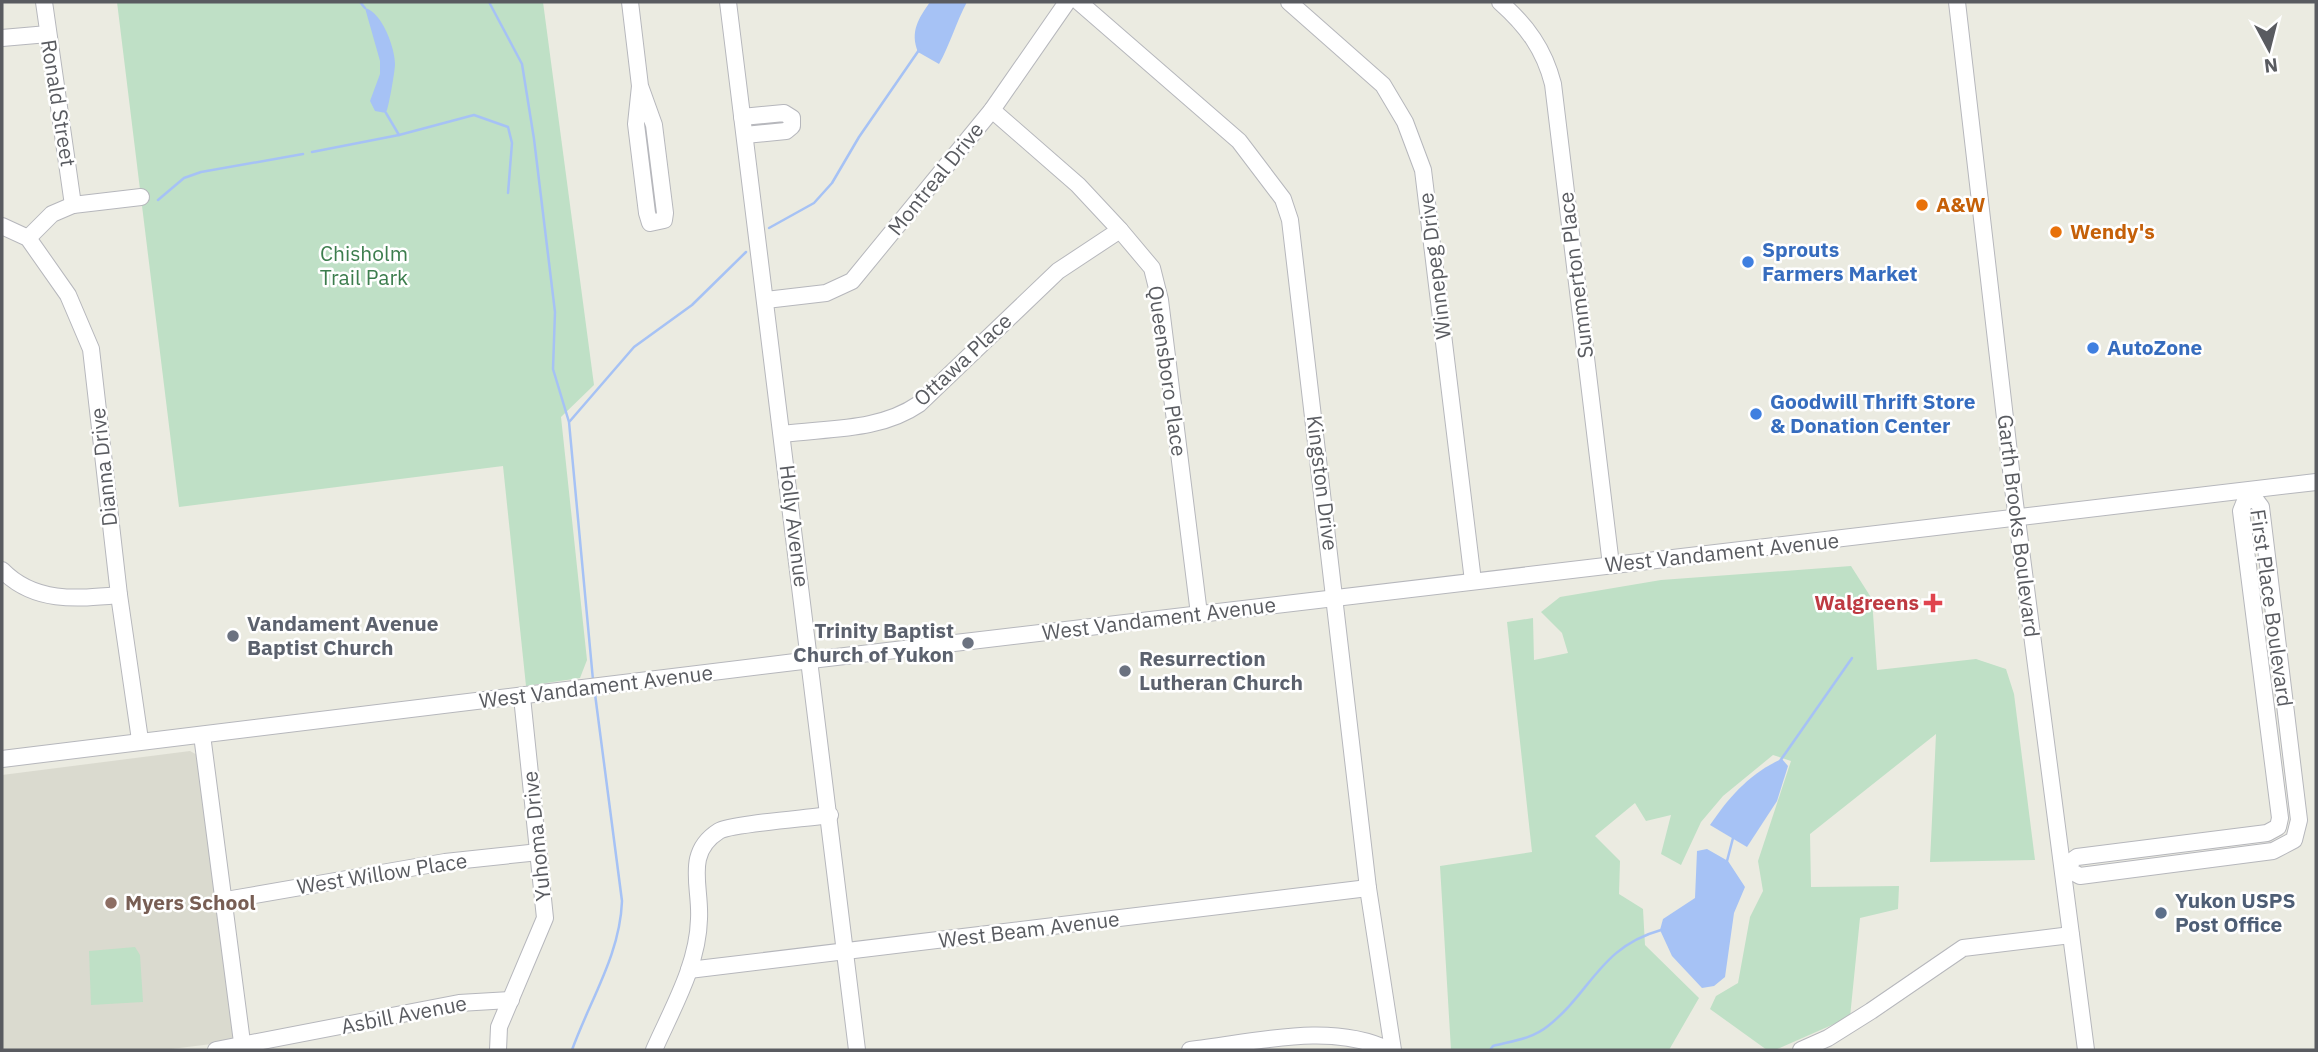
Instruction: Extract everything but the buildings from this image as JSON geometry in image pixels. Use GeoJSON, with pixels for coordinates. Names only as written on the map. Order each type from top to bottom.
{"type":"FeatureCollection","features":[{"type":"Feature","properties":{"kind":"street","name":"Ronald Street"},"geometry":{"type":"LineString","coordinates":[[44,2],[73,205]]}},
{"type":"Feature","properties":{"kind":"street"},"geometry":{"type":"LineString","coordinates":[[630,2],[640,86],[636,124],[647,214],[650,223],[657,223],[664,220],[665,212],[654,125],[640,86]]}},
{"type":"Feature","properties":{"kind":"street","name":"Holly Avenue"},"geometry":{"type":"LineString","coordinates":[[728,2],[857,1050]]}},
{"type":"Feature","properties":{"kind":"street","name":"Montreal Drive"},"geometry":{"type":"LineString","coordinates":[[765,300],[826,293],[852,281],[992,110],[1067,2]]}},
{"type":"Feature","properties":{"kind":"street","name":"Kingston Drive"},"geometry":{"type":"LineString","coordinates":[[1079,2],[1239,141],[1283,199],[1290,220],[1368,888],[1391,1050]]}},
{"type":"Feature","properties":{"kind":"street","name":"Winnepeg Drive"},"geometry":{"type":"LineString","coordinates":[[1289,2],[1383,85],[1405,122],[1423,170],[1473,581]]}},
{"type":"Feature","properties":{"kind":"street","name":"Summerton Place"},"geometry":{"type":"LineString","coordinates":[[1500,2],[1523,22],[1537,42],[1548,62],[1553,84],[1611,565]]}},
{"type":"Feature","properties":{"kind":"street","name":"Garth Brooks Boulevard"},"geometry":{"type":"LineString","coordinates":[[1957,2],[2016,520],[2086,1050]]}},
{"type":"Feature","properties":{"kind":"street"},"geometry":{"type":"LineString","coordinates":[[2,38],[48,34]]}},
{"type":"Feature","properties":{"kind":"street","name":"Queensboro Place"},"geometry":{"type":"LineString","coordinates":[[992,110],[1078,185],[1152,268],[1160,300],[1199,614]]}},
{"type":"Feature","properties":{"kind":"street"},"geometry":{"type":"LineString","coordinates":[[742,117],[784,113],[792,118],[792,126],[786,131],[745,135]]}},
{"type":"Feature","properties":{"kind":"street"},"geometry":{"type":"LineString","coordinates":[[2,226],[28,238],[52,214],[73,205],[141,197]]}},
{"type":"Feature","properties":{"kind":"street","name":"Ottawa Place"},"geometry":{"type":"LineString","coordinates":[[783,434],[887,422],[905,414],[919,404],[1058,271],[1120,230]]}},
{"type":"Feature","properties":{"kind":"street","name":"Dianna Drive"},"geometry":{"type":"LineString","coordinates":[[28,238],[68,295],[91,349],[119,595],[140,740]]}},
{"type":"Feature","properties":{"kind":"street","name":"West Vandament Avenue"},"geometry":{"type":"LineString","coordinates":[[2,759],[140,740],[581,690],[1473,581],[2016,520],[2316,482]]}},
{"type":"Feature","properties":{"kind":"street","name":"First Place Boulevard"},"geometry":{"type":"LineString","coordinates":[[2249,491],[2261,508],[2299,820],[2294,840],[2273,851],[2080,876],[2063,867],[2077,857],[2267,833],[2278,827],[2280,818],[2241,511],[2249,491]]}},
{"type":"Feature","properties":{"kind":"street"},"geometry":{"type":"LineString","coordinates":[[2,570],[34,592],[71,600],[119,595]]}},
{"type":"Feature","properties":{"kind":"street"},"geometry":{"type":"LineString","coordinates":[[2251,588],[2270,586]]}},
{"type":"Feature","properties":{"kind":"street"},"geometry":{"type":"LineString","coordinates":[[2263,682],[2282,679]]}},
{"type":"Feature","properties":{"kind":"street","name":"Yuhoma Drive"},"geometry":{"type":"LineString","coordinates":[[498,1050],[499,1027],[545,918],[522,697]]}},
{"type":"Feature","properties":{"kind":"street"},"geometry":{"type":"LineString","coordinates":[[202,735],[226,900],[243,1049]]}},
{"type":"Feature","properties":{"kind":"street"},"geometry":{"type":"LineString","coordinates":[[654,1050],[689,970],[699,920],[695,869],[699,853],[721,830],[830,815]]}},
{"type":"Feature","properties":{"kind":"street"},"geometry":{"type":"LineString","coordinates":[[2225,839],[2227,857]]}},
{"type":"Feature","properties":{"kind":"street","name":"West Willow Place"},"geometry":{"type":"LineString","coordinates":[[226,900],[445,862],[539,852]]}},
{"type":"Feature","properties":{"kind":"street"},"geometry":{"type":"LineString","coordinates":[[2117,852],[2119,871]]}},
{"type":"Feature","properties":{"kind":"street","name":"West Beam Avenue"},"geometry":{"type":"LineString","coordinates":[[689,970],[1368,888]]}},
{"type":"Feature","properties":{"kind":"street"},"geometry":{"type":"LineString","coordinates":[[1801,1050],[1849,1025],[1962,948],[2071,934]]}},
{"type":"Feature","properties":{"kind":"street","name":"Asbill Avenue"},"geometry":{"type":"LineString","coordinates":[[216,1050],[243,1049],[459,1003],[511,1000]]}},
{"type":"Feature","properties":{"kind":"street"},"geometry":{"type":"LineString","coordinates":[[1191,1050],[1241,1047],[1324,1035],[1391,1050]]}},
{"type":"Feature","properties":{"kind":"shaded area","name":"Myers School"},"geometry":{"type":"Polygon","coordinates":[[[190,751],[199,756],[235,1035],[228,1042],[163,1050],[2,1050],[2,775],[190,751]]]}},
{"type":"Feature","properties":{"kind":"green space","name":"Chisholm Trail Park"},"geometry":{"type":"Polygon","coordinates":[[[117,2],[543,2],[594,385],[561,417],[587,660],[580,678],[526,686],[503,466],[179,507],[117,2]]]}},
{"type":"Feature","properties":{"kind":"green space"},"geometry":{"type":"Polygon","coordinates":[[[1851,566],[1872,599],[1877,670],[1976,659],[2006,669],[2014,694],[2035,860],[1930,862],[1936,734],[1810,834],[1811,887],[1899,886],[1898,909],[1860,918],[1850,1017],[1775,1050],[1767,1050],[1710,1009],[1716,996],[1738,983],[1750,917],[1763,891],[1758,861],[1791,761],[1773,755],[1723,796],[1701,822],[1681,865],[1661,854],[1671,815],[1646,821],[1635,803],[1595,836],[1620,861],[1619,894],[1643,909],[1645,945],[1699,998],[1669,1050],[1451,1050],[1440,866],[1532,852],[1507,622],[1533,618],[1534,660],[1568,653],[1562,633],[1541,612],[1560,597],[1661,580],[1851,566]]]}},
{"type":"Feature","properties":{"kind":"green space"},"geometry":{"type":"Polygon","coordinates":[[[135,947],[140,955],[143,1002],[91,1005],[89,951],[135,947]]]}},
{"type":"Feature","properties":{"kind":"water"},"geometry":{"type":"Polygon","coordinates":[[[930,2],[967,2],[939,64],[918,52],[916,45],[916,26],[930,2]]]}},
{"type":"Feature","properties":{"kind":"water"},"geometry":{"type":"Polygon","coordinates":[[[365,8],[382,23],[394,57],[394,74],[386,113],[375,111],[370,101],[380,74],[380,61],[365,8]]]}},
{"type":"Feature","properties":{"kind":"water"},"geometry":{"type":"Polygon","coordinates":[[[1782,759],[1788,766],[1777,801],[1747,847],[1710,825],[1742,786],[1760,771],[1782,759]]]}},
{"type":"Feature","properties":{"kind":"water"},"geometry":{"type":"Polygon","coordinates":[[[1707,849],[1728,861],[1745,887],[1734,913],[1725,977],[1714,986],[1702,988],[1672,956],[1660,930],[1663,919],[1695,898],[1697,851],[1707,849]]]}},
{"type":"Feature","properties":{"kind":"waterway"},"geometry":{"type":"LineString","coordinates":[[360,2],[365,8]]}},
{"type":"Feature","properties":{"kind":"waterway"},"geometry":{"type":"LineString","coordinates":[[489,2],[522,64],[534,139],[555,312],[553,369],[569,422],[593,680]]}},
{"type":"Feature","properties":{"kind":"waterway"},"geometry":{"type":"LineString","coordinates":[[769,228],[814,203],[832,183],[859,137],[919,50]]}},
{"type":"Feature","properties":{"kind":"waterway"},"geometry":{"type":"LineString","coordinates":[[386,113],[399,135]]}},
{"type":"Feature","properties":{"kind":"waterway"},"geometry":{"type":"LineString","coordinates":[[312,152],[399,135],[474,115],[508,127],[512,143],[508,193]]}},
{"type":"Feature","properties":{"kind":"waterway"},"geometry":{"type":"LineString","coordinates":[[158,200],[184,178],[201,172],[303,154]]}},
{"type":"Feature","properties":{"kind":"waterway"},"geometry":{"type":"LineString","coordinates":[[570,421],[634,347],[692,305],[746,252]]}},
{"type":"Feature","properties":{"kind":"waterway"},"geometry":{"type":"LineString","coordinates":[[1780,761],[1852,658]]}},
{"type":"Feature","properties":{"kind":"waterway"},"geometry":{"type":"LineString","coordinates":[[572,1050],[610,959],[622,901],[595,694]]}},
{"type":"Feature","properties":{"kind":"waterway"},"geometry":{"type":"LineString","coordinates":[[1727,861],[1733,838]]}},
{"type":"Feature","properties":{"kind":"waterway"},"geometry":{"type":"LineString","coordinates":[[1490,1050],[1493,1046],[1522,1039],[1548,1026],[1624,947],[1661,930]]}},
{"type":"Feature","properties":{"kind":"place","name":"A&W"},"geometry":{"type":"Point","coordinates":[1922,205]}},
{"type":"Feature","properties":{"kind":"place","name":"Wendy's"},"geometry":{"type":"Point","coordinates":[2056,232]}},
{"type":"Feature","properties":{"kind":"place","name":"Sprouts Farmers Market"},"geometry":{"type":"Point","coordinates":[1748,262]}},
{"type":"Feature","properties":{"kind":"place","name":"AutoZone"},"geometry":{"type":"Point","coordinates":[2093,348]}},
{"type":"Feature","properties":{"kind":"place","name":"Goodwill Thrift Store & Donation Center"},"geometry":{"type":"Point","coordinates":[1756,414]}},
{"type":"Feature","properties":{"kind":"place","name":"Walgreens"},"geometry":{"type":"Point","coordinates":[1933,603]}},
{"type":"Feature","properties":{"kind":"place","name":"Vandament Avenue Baptist Church"},"geometry":{"type":"Point","coordinates":[233,636]}},
{"type":"Feature","properties":{"kind":"place","name":"Trinity Baptist Church of Yukon"},"geometry":{"type":"Point","coordinates":[968,643]}},
{"type":"Feature","properties":{"kind":"place","name":"Resurrection Lutheran Church"},"geometry":{"type":"Point","coordinates":[1125,671]}},
{"type":"Feature","properties":{"kind":"place","name":"Myers School"},"geometry":{"type":"Point","coordinates":[111,903]}},
{"type":"Feature","properties":{"kind":"place","name":"Yukon USPS Post Office"},"geometry":{"type":"Point","coordinates":[2161,913]}}]}
